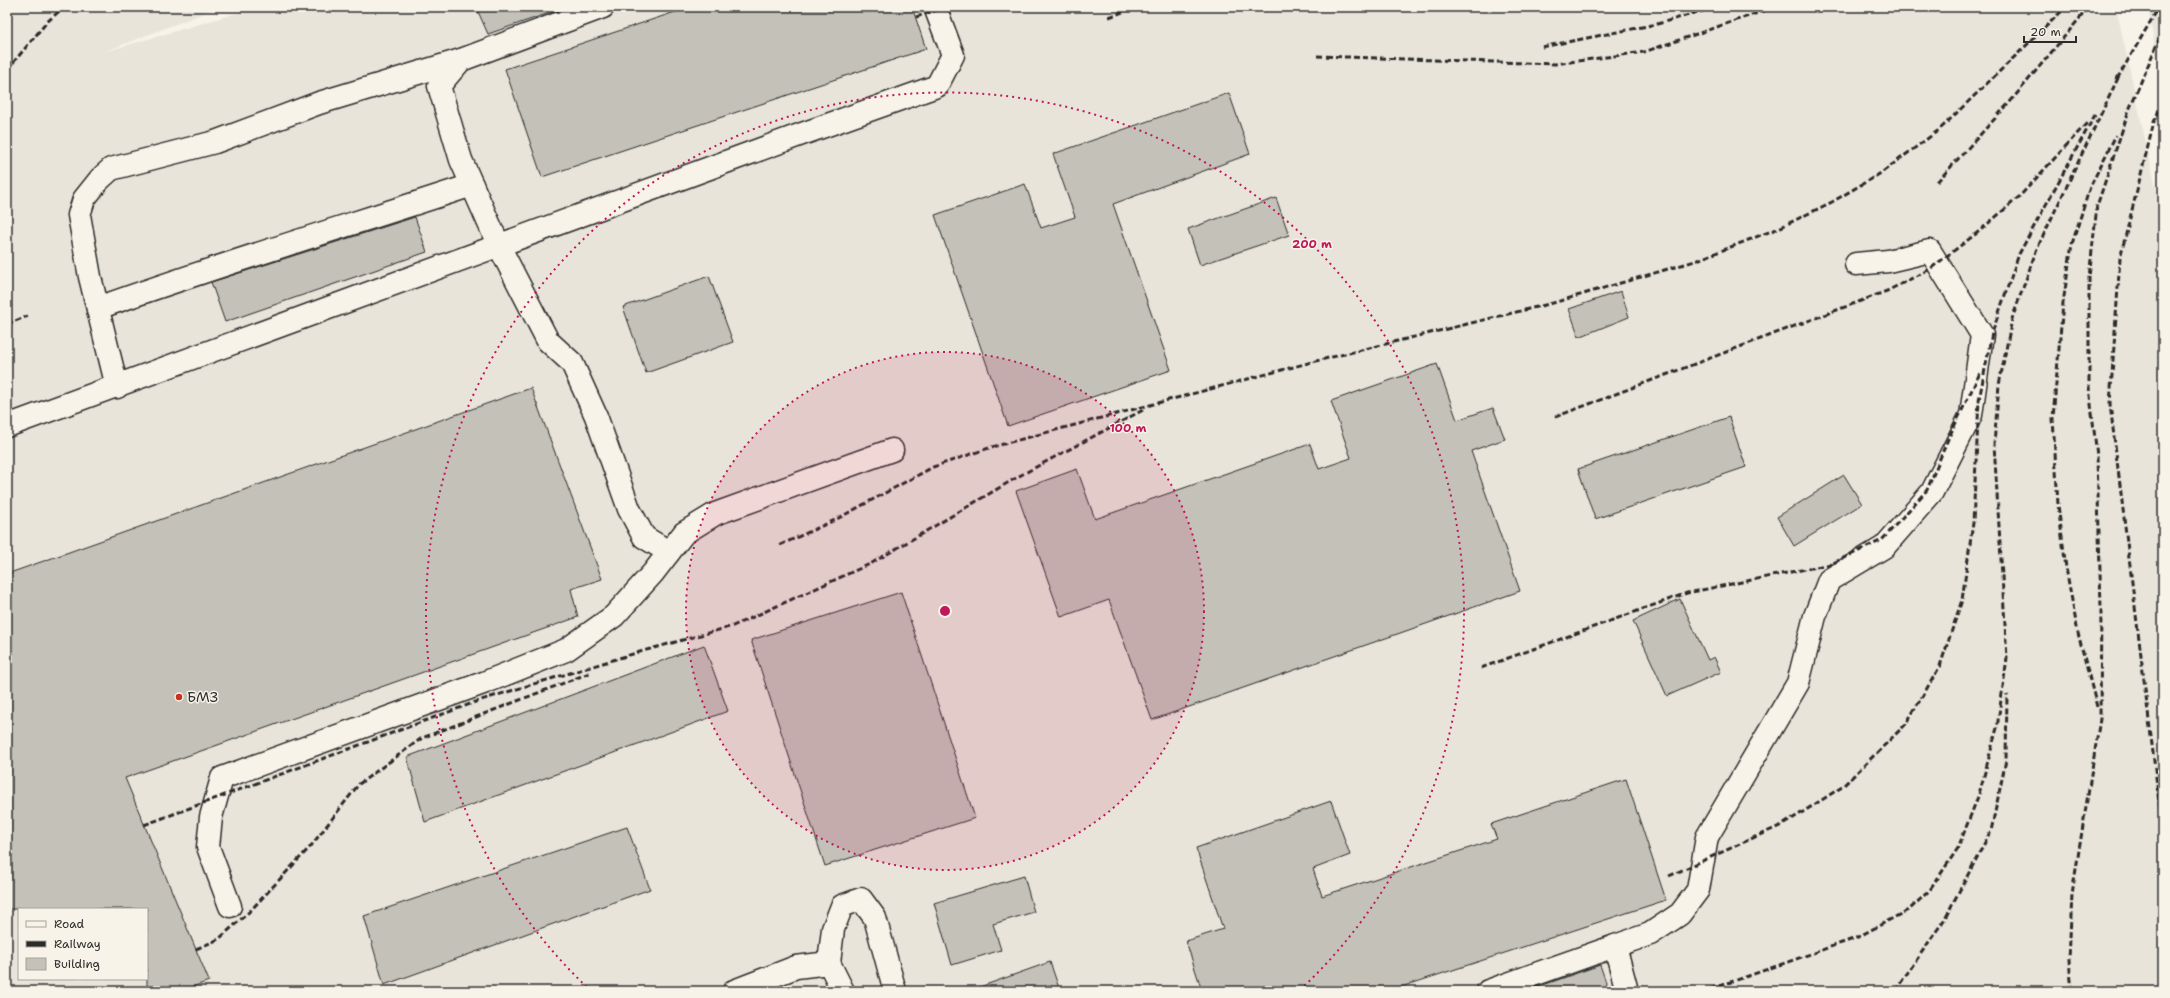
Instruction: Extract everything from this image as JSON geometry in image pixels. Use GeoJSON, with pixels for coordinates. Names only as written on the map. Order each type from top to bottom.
{"type":"FeatureCollection","features":[{"type":"Feature","properties":{"kind":"street"},"geometry":{"type":"LineString","coordinates":[[117,387],[90,277],[79,215],[84,199],[100,179],[111,169],[215,142],[319,103],[461,60],[603,7]]}},
{"type":"Feature","properties":{"kind":"street"},"geometry":{"type":"LineString","coordinates":[[7,426],[117,387],[802,134],[937,86],[953,55],[935,7]]}},
{"type":"Feature","properties":{"kind":"street"},"geometry":{"type":"LineString","coordinates":[[461,60],[439,86],[461,160],[499,246],[548,341],[572,363],[596,416],[629,509],[644,537],[669,552]]}},
{"type":"Feature","properties":{"kind":"street"},"geometry":{"type":"LineString","coordinates":[[98,308],[176,280],[279,249],[472,185]]}},
{"type":"Feature","properties":{"kind":"street"},"geometry":{"type":"LineString","coordinates":[[1488,991],[1650,934],[1680,914],[1698,890],[1707,838],[1798,683],[1815,616],[1829,580],[1884,547],[1932,492],[1971,415],[1982,335],[1930,250],[1888,261],[1856,264]]}},
{"type":"Feature","properties":{"kind":"street"},"geometry":{"type":"LineString","coordinates":[[230,906],[208,847],[211,817],[222,778],[486,682],[566,650],[614,616],[684,534],[715,514],[892,450]]}},
{"type":"Feature","properties":{"kind":"street"},"geometry":{"type":"LineString","coordinates":[[843,991],[829,963],[833,929],[842,906],[860,899],[875,918],[896,991]]}},
{"type":"Feature","properties":{"kind":"street"},"geometry":{"type":"LineString","coordinates":[[1615,946],[1627,991]]}},
{"type":"Feature","properties":{"kind":"street"},"geometry":{"type":"LineString","coordinates":[[734,991],[796,967],[829,963]]}},
{"type":"Feature","properties":{"kind":"shaded area"},"geometry":{"type":"Polygon","coordinates":[[[7,7],[219,7],[104,52],[258,7],[2116,7],[2163,220],[2163,991],[7,991],[7,7]]]}},
{"type":"Feature","properties":{"kind":"shaded area"},"geometry":{"type":"Polygon","coordinates":[[[2148,7],[2163,7],[2163,94],[2148,7]]]}},
{"type":"Feature","properties":{"kind":"building"},"geometry":{"type":"Polygon","coordinates":[[[476,7],[560,7],[561,9],[488,34],[476,7]]]}},
{"type":"Feature","properties":{"kind":"building"},"geometry":{"type":"Polygon","coordinates":[[[690,7],[912,7],[926,49],[542,177],[505,69],[690,7]]]}},
{"type":"Feature","properties":{"kind":"building"},"geometry":{"type":"Polygon","coordinates":[[[1229,93],[1250,154],[1113,204],[1171,370],[1008,426],[935,215],[1025,184],[1041,228],[1075,217],[1053,154],[1229,93]]]}},
{"type":"Feature","properties":{"kind":"building"},"geometry":{"type":"Polygon","coordinates":[[[1276,198],[1289,235],[1200,265],[1188,229],[1276,198]]]}},
{"type":"Feature","properties":{"kind":"building"},"geometry":{"type":"Polygon","coordinates":[[[415,217],[427,252],[225,322],[211,282],[415,217]]]}},
{"type":"Feature","properties":{"kind":"building"},"geometry":{"type":"Polygon","coordinates":[[[709,276],[733,342],[646,373],[623,307],[709,276]]]}},
{"type":"Feature","properties":{"kind":"building"},"geometry":{"type":"Polygon","coordinates":[[[1621,291],[1629,317],[1579,337],[1569,309],[1621,291]]]}},
{"type":"Feature","properties":{"kind":"building"},"geometry":{"type":"Polygon","coordinates":[[[1437,364],[1457,420],[1493,408],[1505,439],[1471,451],[1520,591],[1152,720],[1109,600],[1061,617],[1016,491],[1077,469],[1095,519],[1310,444],[1319,469],[1351,458],[1331,401],[1437,364]]]}},
{"type":"Feature","properties":{"kind":"building","name":"БМЗ"},"geometry":{"type":"Polygon","coordinates":[[[531,388],[602,579],[571,589],[578,617],[125,778],[209,981],[181,991],[147,991],[148,908],[7,909],[7,574],[531,388]]]}},
{"type":"Feature","properties":{"kind":"building"},"geometry":{"type":"Polygon","coordinates":[[[1729,417],[1746,467],[1595,519],[1578,469],[1729,417]]]}},
{"type":"Feature","properties":{"kind":"building"},"geometry":{"type":"Polygon","coordinates":[[[1844,475],[1862,504],[1794,546],[1777,517],[1844,475]]]}},
{"type":"Feature","properties":{"kind":"building"},"geometry":{"type":"Polygon","coordinates":[[[901,592],[975,818],[825,866],[751,640],[901,592]]]}},
{"type":"Feature","properties":{"kind":"building"},"geometry":{"type":"Polygon","coordinates":[[[1680,599],[1708,660],[1714,657],[1721,672],[1667,696],[1633,621],[1680,599]]]}},
{"type":"Feature","properties":{"kind":"building"},"geometry":{"type":"Polygon","coordinates":[[[704,645],[728,711],[425,822],[407,757],[704,645]]]}},
{"type":"Feature","properties":{"kind":"building"},"geometry":{"type":"Polygon","coordinates":[[[1626,779],[1666,900],[1389,991],[1202,991],[1186,941],[1223,929],[1196,848],[1331,801],[1350,855],[1313,869],[1322,896],[1497,839],[1491,824],[1626,779]]]}},
{"type":"Feature","properties":{"kind":"building"},"geometry":{"type":"Polygon","coordinates":[[[627,827],[650,889],[384,985],[364,916],[627,827]]]}},
{"type":"Feature","properties":{"kind":"building"},"geometry":{"type":"Polygon","coordinates":[[[1024,876],[1034,912],[993,924],[1001,950],[952,965],[934,903],[1024,876]]]}},
{"type":"Feature","properties":{"kind":"building"},"geometry":{"type":"Polygon","coordinates":[[[1050,962],[1060,991],[975,991],[974,989],[1050,962]]]}},
{"type":"Feature","properties":{"kind":"building"},"geometry":{"type":"Polygon","coordinates":[[[1600,965],[1609,991],[1529,991],[1529,990],[1600,965]]]}},
{"type":"Feature","properties":{"kind":"railway"},"geometry":{"type":"LineString","coordinates":[[7,70],[47,22],[64,7]]}},
{"type":"Feature","properties":{"kind":"railway"},"geometry":{"type":"LineString","coordinates":[[916,17],[946,7]]}},
{"type":"Feature","properties":{"kind":"railway"},"geometry":{"type":"LineString","coordinates":[[1109,17],[1137,7]]}},
{"type":"Feature","properties":{"kind":"railway"},"geometry":{"type":"LineString","coordinates":[[1542,47],[1657,24],[1717,7]]}},
{"type":"Feature","properties":{"kind":"railway"},"geometry":{"type":"LineString","coordinates":[[1317,56],[1555,64],[1644,52],[1775,7]]}},
{"type":"Feature","properties":{"kind":"railway"},"geometry":{"type":"LineString","coordinates":[[780,545],[835,520],[933,467],[992,447],[1312,362],[1553,303],[1695,261],[1779,228],[1832,202],[1881,173],[1939,130],[2066,7]]}},
{"type":"Feature","properties":{"kind":"railway"},"geometry":{"type":"LineString","coordinates":[[1937,182],[2010,102],[2089,7]]}},
{"type":"Feature","properties":{"kind":"railway"},"geometry":{"type":"LineString","coordinates":[[2117,79],[2159,7]]}},
{"type":"Feature","properties":{"kind":"railway"},"geometry":{"type":"LineString","coordinates":[[2072,991],[2069,960],[2072,894],[2100,719],[2101,610],[2097,456],[2089,387],[2089,277],[2097,206],[2129,110],[2163,30]]}},
{"type":"Feature","properties":{"kind":"railway"},"geometry":{"type":"LineString","coordinates":[[1711,989],[1856,938],[1910,909],[1930,890],[1958,848],[1979,794],[1997,728],[2007,658],[1994,444],[1999,385],[2012,319],[2036,251],[2119,76]]}},
{"type":"Feature","properties":{"kind":"railway"},"geometry":{"type":"LineString","coordinates":[[2163,101],[2154,122],[2120,258],[2110,404],[2163,834]]}},
{"type":"Feature","properties":{"kind":"railway"},"geometry":{"type":"LineString","coordinates":[[1669,876],[1784,824],[1842,787],[1906,724],[1940,666],[1962,600],[1973,523],[1979,400],[1992,333],[2019,254],[2095,115]]}},
{"type":"Feature","properties":{"kind":"railway"},"geometry":{"type":"LineString","coordinates":[[1555,417],[1887,291],[1930,269],[1977,233],[2019,197],[2087,123]]}},
{"type":"Feature","properties":{"kind":"railway"},"geometry":{"type":"LineString","coordinates":[[2097,707],[2078,633],[2066,568],[2058,505],[2053,418],[2063,303],[2072,244],[2090,187],[2116,135]]}},
{"type":"Feature","properties":{"kind":"railway"},"geometry":{"type":"LineString","coordinates":[[7,324],[28,316]]}},
{"type":"Feature","properties":{"kind":"railway"},"geometry":{"type":"LineString","coordinates":[[1481,668],[1687,593],[1831,564],[1882,540],[1927,490],[1948,439],[1981,371]]}},
{"type":"Feature","properties":{"kind":"railway"},"geometry":{"type":"LineString","coordinates":[[144,825],[481,700],[636,653],[733,626],[872,563],[1021,475],[1143,410]]}},
{"type":"Feature","properties":{"kind":"railway"},"geometry":{"type":"LineString","coordinates":[[196,949],[219,939],[250,911],[311,846],[359,784],[422,738],[592,672]]}},
{"type":"Feature","properties":{"kind":"railway"},"geometry":{"type":"LineString","coordinates":[[1895,991],[1944,920],[1991,831],[2006,760],[2007,694]]}},
{"type":"Feature","properties":{"kind":"place","name":"БМЗ"},"geometry":{"type":"Point","coordinates":[179,697]}}]}
